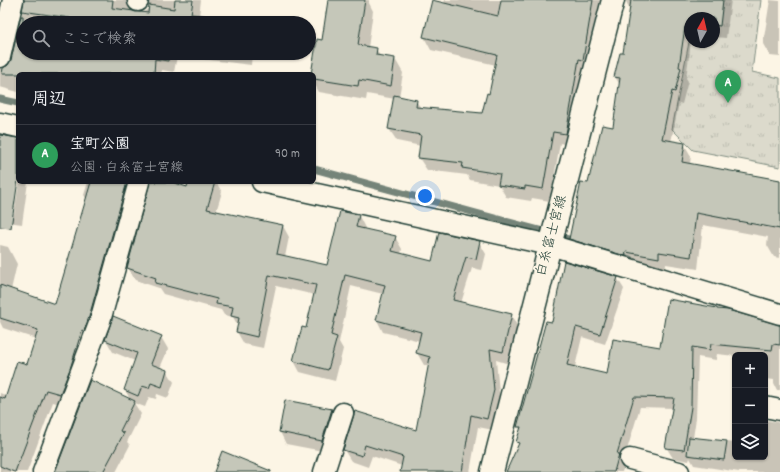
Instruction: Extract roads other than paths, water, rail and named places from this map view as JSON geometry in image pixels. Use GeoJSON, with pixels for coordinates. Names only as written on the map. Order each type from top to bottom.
{"type":"FeatureCollection","features":[{"type":"Feature","properties":{"kind":"main road","name":"白糸富士宮線"},"geometry":{"type":"LineString","coordinates":[[492,472],[614,0]]}},
{"type":"Feature","properties":{"kind":"street"},"geometry":{"type":"LineString","coordinates":[[0,57],[13,0]]}},
{"type":"Feature","properties":{"kind":"street"},"geometry":{"type":"LineString","coordinates":[[0,123],[16,127]]}},
{"type":"Feature","properties":{"kind":"street"},"geometry":{"type":"LineString","coordinates":[[43,472],[100,321],[138,184]]}},
{"type":"Feature","properties":{"kind":"street"},"geometry":{"type":"LineString","coordinates":[[271,184],[550,245],[780,314]]}},
{"type":"Feature","properties":{"kind":"street"},"geometry":{"type":"LineString","coordinates":[[768,408],[780,410]]}},
{"type":"Feature","properties":{"kind":"street"},"geometry":{"type":"LineString","coordinates":[[324,472],[343,413]]}},
{"type":"Feature","properties":{"kind":"street"},"geometry":{"type":"LineString","coordinates":[[630,459],[679,472]]}},
{"type":"Feature","properties":{"kind":"waterway"},"geometry":{"type":"LineString","coordinates":[[0,99],[16,103]]}},
{"type":"Feature","properties":{"kind":"waterway"},"geometry":{"type":"LineString","coordinates":[[316,170],[550,233],[630,259]]}},
{"type":"Feature","properties":{"kind":"place","name":"宝町公園"},"geometry":{"type":"Point","coordinates":[728,103]}}]}
